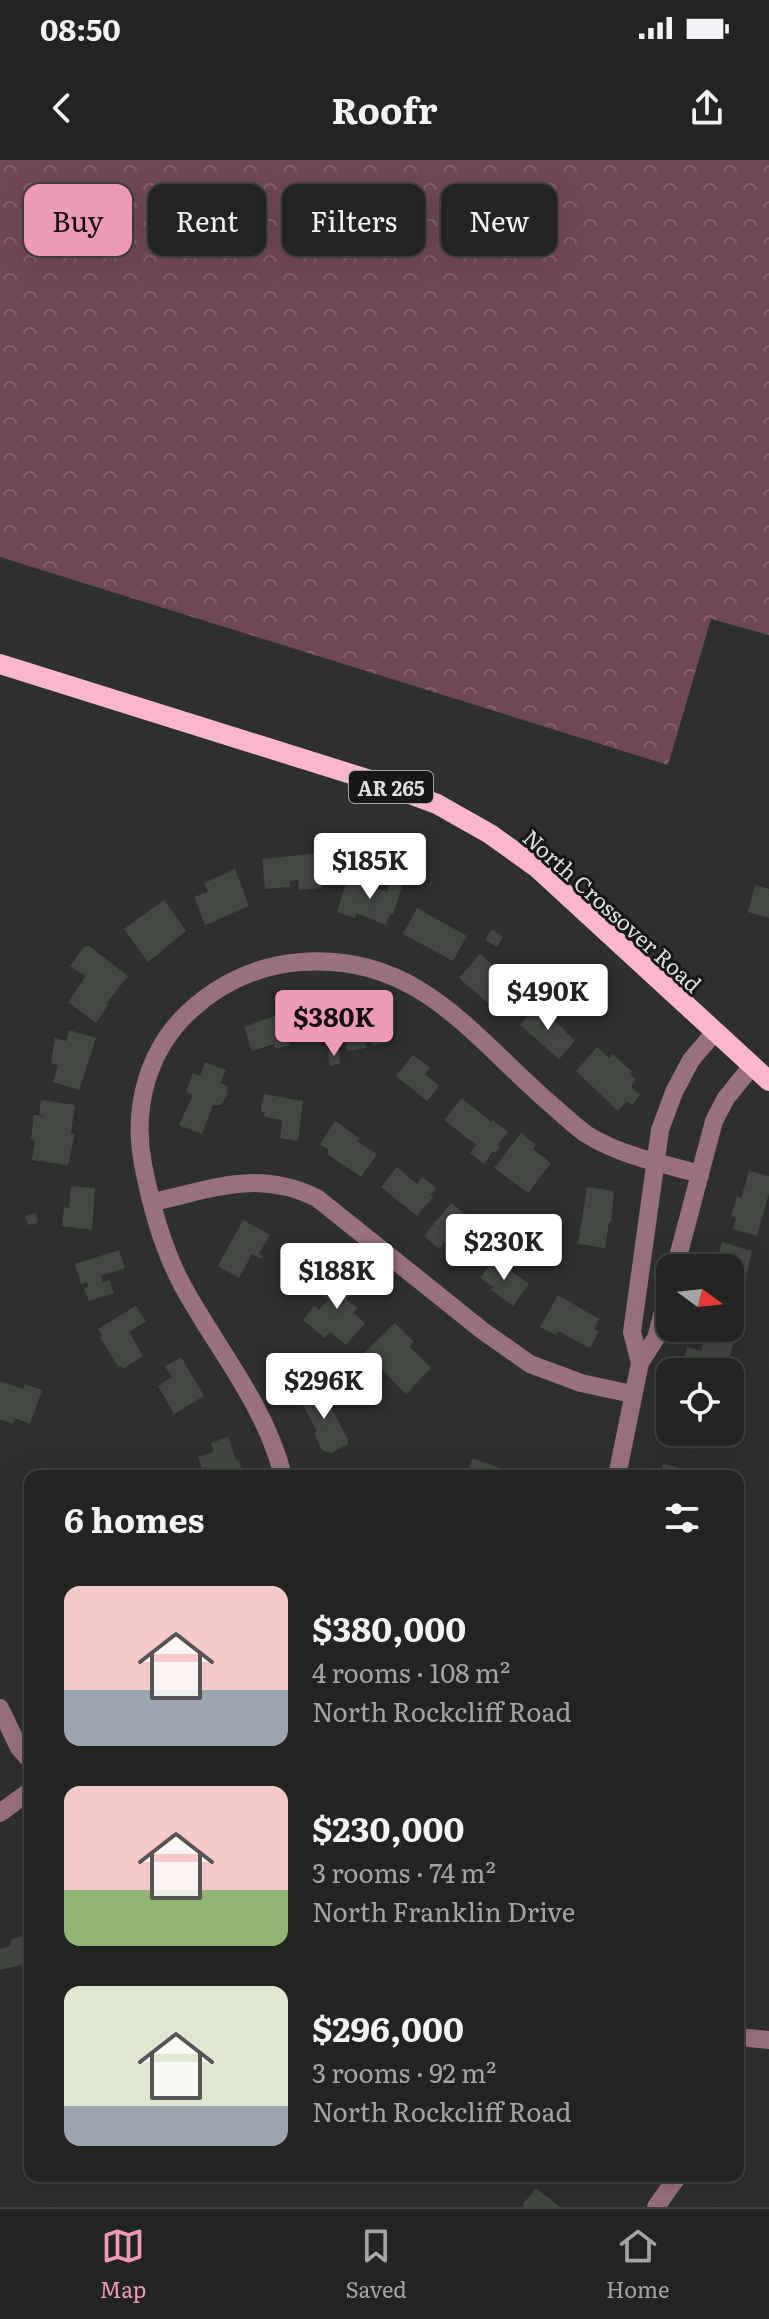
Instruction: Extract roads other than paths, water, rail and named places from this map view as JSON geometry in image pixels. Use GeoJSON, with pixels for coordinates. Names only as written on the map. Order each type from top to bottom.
{"type":"FeatureCollection","features":[{"type":"Feature","properties":{"kind":"main road","name":"North Crossover Road"},"geometry":{"type":"LineString","coordinates":[[0,664],[383,784],[437,804],[490,834],[536,867],[769,1081]]}},
{"type":"Feature","properties":{"kind":"street"},"geometry":{"type":"LineString","coordinates":[[282,1470],[276,1445],[261,1415],[177,1275],[165,1248],[142,1162],[139,1122],[142,1093],[150,1066],[177,1023],[212,993],[237,978],[295,963],[339,962],[366,966],[398,977],[426,991],[447,1008],[525,1082],[584,1132],[616,1151],[700,1174]]}},
{"type":"Feature","properties":{"kind":"street"},"geometry":{"type":"LineString","coordinates":[[640,1363],[632,1332],[660,1130],[674,1092],[691,1060],[714,1033]]}},
{"type":"Feature","properties":{"kind":"street"},"geometry":{"type":"LineString","coordinates":[[679,1254],[714,1121],[726,1098],[752,1066]]}},
{"type":"Feature","properties":{"kind":"street"},"geometry":{"type":"LineString","coordinates":[[153,1202],[239,1183],[267,1182],[292,1186],[317,1198],[483,1331],[530,1364],[581,1383],[632,1394]]}},
{"type":"Feature","properties":{"kind":"street"},"geometry":{"type":"LineString","coordinates":[[618,1470],[640,1363],[656,1338]]}},
{"type":"Feature","properties":{"kind":"street"},"geometry":{"type":"LineString","coordinates":[[0,1708],[24,1753]]}},
{"type":"Feature","properties":{"kind":"street"},"geometry":{"type":"LineString","coordinates":[[0,1813],[24,1795]]}},
{"type":"Feature","properties":{"kind":"street"},"geometry":{"type":"LineString","coordinates":[[744,2038],[769,2040]]}},
{"type":"Feature","properties":{"kind":"street"},"geometry":{"type":"LineString","coordinates":[[656,2207],[674,2182]]}}]}
